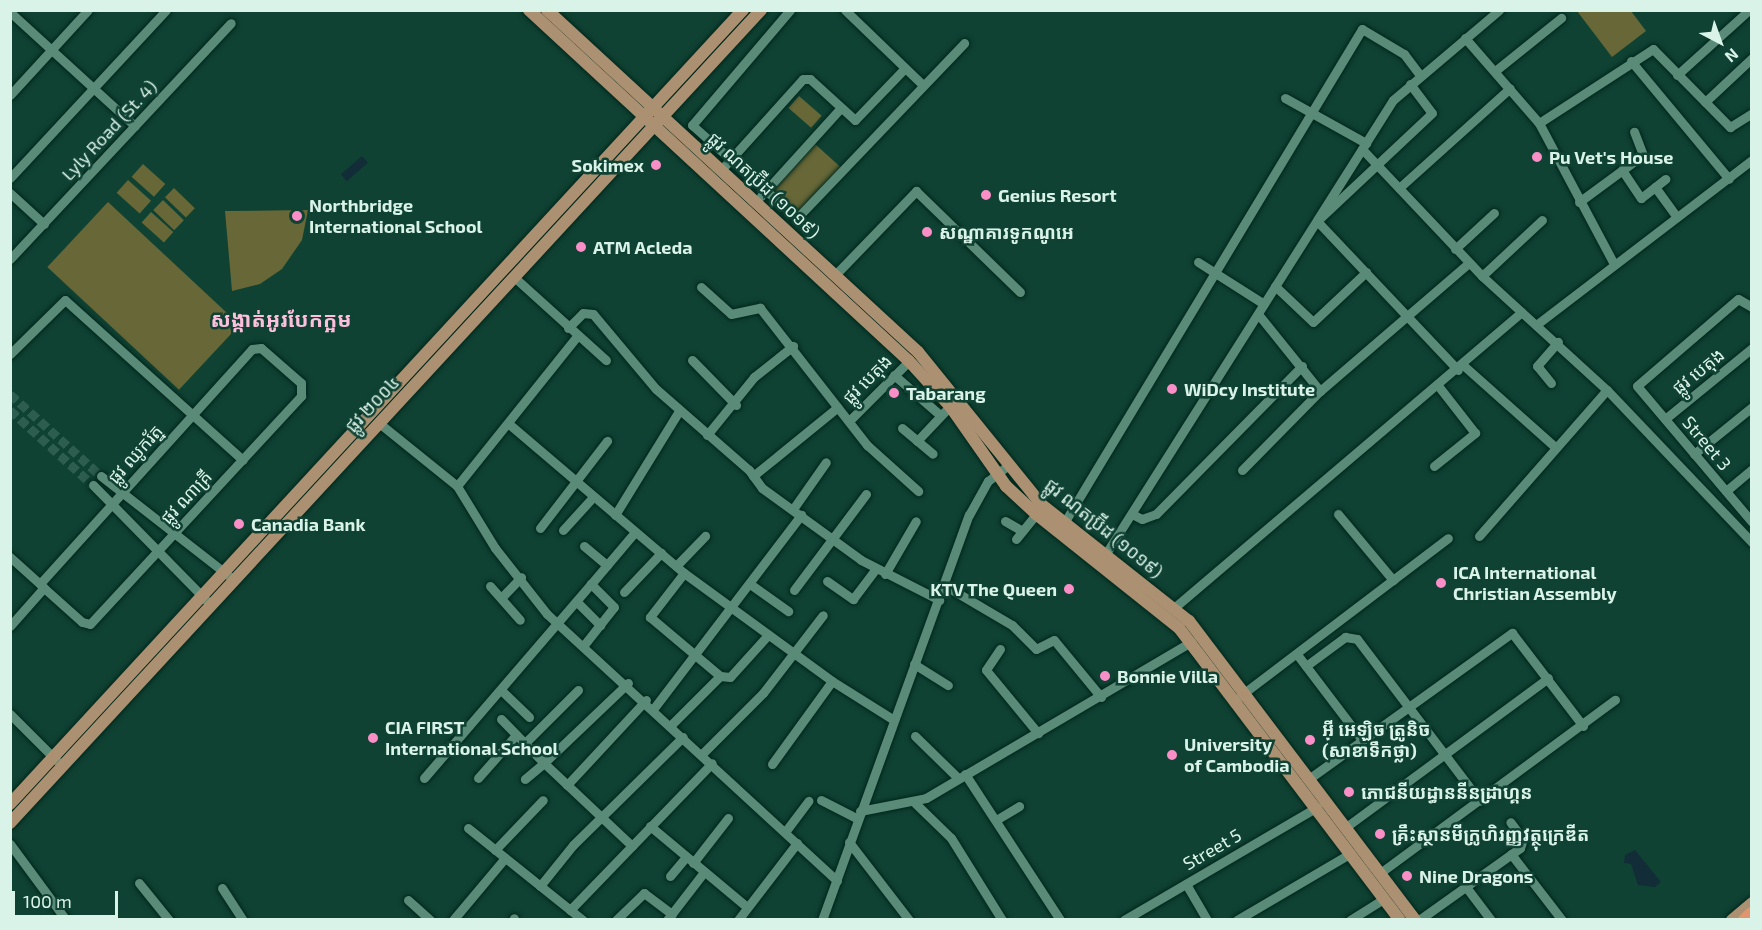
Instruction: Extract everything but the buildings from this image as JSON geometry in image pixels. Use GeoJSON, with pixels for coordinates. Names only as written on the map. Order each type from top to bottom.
{"type":"FeatureCollection","features":[{"type":"Feature","properties":{"kind":"highway"},"geometry":{"type":"LineString","coordinates":[[1745,920],[1752,914]]}},
{"type":"Feature","properties":{"kind":"main road"},"geometry":{"type":"LineString","coordinates":[[528,10],[654,116]]}},
{"type":"Feature","properties":{"kind":"main road"},"geometry":{"type":"LineString","coordinates":[[547,10],[654,116]]}},
{"type":"Feature","properties":{"kind":"main road","name":"ផ្លូវ ២០០៤"},"geometry":{"type":"LineString","coordinates":[[318,480],[380,423],[514,278],[743,10]]}},
{"type":"Feature","properties":{"kind":"main road","name":"ផ្លូវ ២០០៤"},"geometry":{"type":"LineString","coordinates":[[10,822],[60,759],[654,116],[761,10]]}},
{"type":"Feature","properties":{"kind":"main road","name":"ផ្លូវ ណតប្រ៊ីដ (១០១៩)"},"geometry":{"type":"LineString","coordinates":[[654,116],[725,165],[760,197],[835,275],[940,374],[1002,469],[1064,523],[1175,607],[1400,920]]}},
{"type":"Feature","properties":{"kind":"main road","name":"ផ្លូវ ណតប្រ៊ីដ (១០១៩)"},"geometry":{"type":"LineString","coordinates":[[654,116],[909,361],[950,406],[1036,514],[1167,615],[1241,696],[1310,778],[1417,920]]}},
{"type":"Feature","properties":{"kind":"main road","name":"ផ្លូវ ២០០៤"},"geometry":{"type":"LineString","coordinates":[[10,804],[60,759]]}},
{"type":"Feature","properties":{"kind":"main road"},"geometry":{"type":"LineString","coordinates":[[1732,920],[1752,903]]}},
{"type":"Feature","properties":{"kind":"street"},"geometry":{"type":"LineString","coordinates":[[10,95],[88,10]]}},
{"type":"Feature","properties":{"kind":"street"},"geometry":{"type":"LineString","coordinates":[[10,178],[166,10]]}},
{"type":"Feature","properties":{"kind":"street"},"geometry":{"type":"LineString","coordinates":[[790,10],[692,119],[695,129],[725,165],[803,79],[810,79],[850,118],[860,117],[905,68]]}},
{"type":"Feature","properties":{"kind":"street"},"geometry":{"type":"LineString","coordinates":[[845,10],[922,84]]}},
{"type":"Feature","properties":{"kind":"street"},"geometry":{"type":"LineString","coordinates":[[1105,555],[1393,100],[1499,10]]}},
{"type":"Feature","properties":{"kind":"street"},"geometry":{"type":"LineString","coordinates":[[1677,75],[1749,10]]}},
{"type":"Feature","properties":{"kind":"street"},"geometry":{"type":"LineString","coordinates":[[13,13],[135,126]]}},
{"type":"Feature","properties":{"kind":"street"},"geometry":{"type":"LineString","coordinates":[[1494,71],[1561,18]]}},
{"type":"Feature","properties":{"kind":"street","name":"Lyly Road (St. 4)"},"geometry":{"type":"LineString","coordinates":[[10,259],[231,23]]}},
{"type":"Feature","properties":{"kind":"street"},"geometry":{"type":"LineString","coordinates":[[1064,523],[1362,29],[1404,54],[1420,75]]}},
{"type":"Feature","properties":{"kind":"street"},"geometry":{"type":"LineString","coordinates":[[1465,38],[1539,123],[1614,264]]}},
{"type":"Feature","properties":{"kind":"street"},"geometry":{"type":"LineString","coordinates":[[840,109],[760,197],[792,217],[802,215],[922,84],[964,43]]}},
{"type":"Feature","properties":{"kind":"street"},"geometry":{"type":"LineString","coordinates":[[1539,123],[1631,61],[1653,49],[1732,128],[1752,113]]}},
{"type":"Feature","properties":{"kind":"street"},"geometry":{"type":"LineString","coordinates":[[1705,102],[1752,58]]}},
{"type":"Feature","properties":{"kind":"street"},"geometry":{"type":"LineString","coordinates":[[1631,61],[1729,179]]}},
{"type":"Feature","properties":{"kind":"street"},"geometry":{"type":"LineString","coordinates":[[1317,221],[1433,111],[1410,84]]}},
{"type":"Feature","properties":{"kind":"street"},"geometry":{"type":"LineString","coordinates":[[1399,188],[1510,88]]}},
{"type":"Feature","properties":{"kind":"street"},"geometry":{"type":"LineString","coordinates":[[1285,98],[1364,146],[1377,165],[1455,249],[1536,325],[1558,342],[1607,390],[1752,542]]}},
{"type":"Feature","properties":{"kind":"street"},"geometry":{"type":"LineString","coordinates":[[1579,202],[1643,155],[1634,132]]}},
{"type":"Feature","properties":{"kind":"street"},"geometry":{"type":"LineString","coordinates":[[1536,325],[1752,160]]}},
{"type":"Feature","properties":{"kind":"street"},"geometry":{"type":"LineString","coordinates":[[1622,170],[1641,198],[1665,179]]}},
{"type":"Feature","properties":{"kind":"street"},"geometry":{"type":"LineString","coordinates":[[1655,187],[1677,217]]}},
{"type":"Feature","properties":{"kind":"street"},"geometry":{"type":"LineString","coordinates":[[835,275],[916,191],[1020,292]]}},
{"type":"Feature","properties":{"kind":"street"},"geometry":{"type":"LineString","coordinates":[[10,193],[44,224]]}},
{"type":"Feature","properties":{"kind":"street"},"geometry":{"type":"LineString","coordinates":[[1455,249],[1494,213]]}},
{"type":"Feature","properties":{"kind":"street"},"geometry":{"type":"LineString","coordinates":[[1482,276],[1542,220]]}},
{"type":"Feature","properties":{"kind":"street"},"geometry":{"type":"LineString","coordinates":[[1317,221],[1460,368],[1554,446]]}},
{"type":"Feature","properties":{"kind":"street"},"geometry":{"type":"LineString","coordinates":[[1198,262],[1264,304]]}},
{"type":"Feature","properties":{"kind":"street"},"geometry":{"type":"LineString","coordinates":[[1242,470],[1320,391],[1469,263]]}},
{"type":"Feature","properties":{"kind":"street"},"geometry":{"type":"LineString","coordinates":[[1275,286],[1313,322],[1366,272]]}},
{"type":"Feature","properties":{"kind":"street"},"geometry":{"type":"LineString","coordinates":[[514,278],[606,360]]}},
{"type":"Feature","properties":{"kind":"street"},"geometry":{"type":"LineString","coordinates":[[701,287],[731,314],[760,308],[793,346],[838,407],[883,462],[918,491]]}},
{"type":"Feature","properties":{"kind":"street","name":"Street 3"},"geometry":{"type":"LineString","coordinates":[[1749,303],[1738,299],[1637,386],[1752,522]]}},
{"type":"Feature","properties":{"kind":"street"},"geometry":{"type":"LineString","coordinates":[[10,354],[65,300],[243,460]]}},
{"type":"Feature","properties":{"kind":"street"},"geometry":{"type":"LineString","coordinates":[[1175,607],[1439,387],[1522,312]]}},
{"type":"Feature","properties":{"kind":"street"},"geometry":{"type":"LineString","coordinates":[[568,328],[583,313],[593,314],[680,411],[753,476],[797,512],[881,572],[939,600]]}},
{"type":"Feature","properties":{"kind":"street"},"geometry":{"type":"LineString","coordinates":[[1258,314],[1320,391]]}},
{"type":"Feature","properties":{"kind":"street"},"geometry":{"type":"LineString","coordinates":[[457,486],[509,424],[577,336]]}},
{"type":"Feature","properties":{"kind":"street"},"geometry":{"type":"LineString","coordinates":[[1551,383],[1537,366],[1558,342]]}},
{"type":"Feature","properties":{"kind":"street"},"geometry":{"type":"LineString","coordinates":[[707,435],[736,405],[754,377],[793,346]]}},
{"type":"Feature","properties":{"kind":"street","name":"ផ្លូវ ឈូករ័ត្ន"},"geometry":{"type":"LineString","coordinates":[[10,626],[113,503],[257,347]]}},
{"type":"Feature","properties":{"kind":"street","name":"ផ្លូវ ណាគ្រី"},"geometry":{"type":"LineString","coordinates":[[40,588],[90,624],[243,460],[304,389],[257,347]]}},
{"type":"Feature","properties":{"kind":"street","name":"ផ្លូវ បេតុង"},"geometry":{"type":"LineString","coordinates":[[1665,419],[1752,348]]}},
{"type":"Feature","properties":{"kind":"street"},"geometry":{"type":"LineString","coordinates":[[692,360],[736,405]]}},
{"type":"Feature","properties":{"kind":"street","name":"ផ្លូវ បេតុង"},"geometry":{"type":"LineString","coordinates":[[849,421],[909,361]]}},
{"type":"Feature","properties":{"kind":"street"},"geometry":{"type":"LineString","coordinates":[[1132,514],[1142,519],[1156,514],[1302,366]]}},
{"type":"Feature","properties":{"kind":"street"},"geometry":{"type":"LineString","coordinates":[[894,375],[940,415]]}},
{"type":"Feature","properties":{"kind":"street"},"geometry":{"type":"LineString","coordinates":[[1434,466],[1475,433],[1439,387]]}},
{"type":"Feature","properties":{"kind":"street"},"geometry":{"type":"LineString","coordinates":[[1479,536],[1554,446],[1607,390]]}},
{"type":"Feature","properties":{"kind":"street"},"geometry":{"type":"LineString","coordinates":[[917,441],[950,406]]}},
{"type":"Feature","properties":{"kind":"street"},"geometry":{"type":"LineString","coordinates":[[753,476],[838,407]]}},
{"type":"Feature","properties":{"kind":"street"},"geometry":{"type":"LineString","coordinates":[[1694,454],[1752,407]]}},
{"type":"Feature","properties":{"kind":"street"},"geometry":{"type":"LineString","coordinates":[[615,515],[680,411]]}},
{"type":"Feature","properties":{"kind":"street"},"geometry":{"type":"LineString","coordinates":[[380,423],[457,486],[495,548],[559,626],[646,700],[682,737],[837,881]]}},
{"type":"Feature","properties":{"kind":"street"},"geometry":{"type":"LineString","coordinates":[[509,424],[576,484],[684,573],[832,681],[894,720]]}},
{"type":"Feature","properties":{"kind":"street"},"geometry":{"type":"LineString","coordinates":[[902,428],[933,454]]}},
{"type":"Feature","properties":{"kind":"street"},"geometry":{"type":"LineString","coordinates":[[540,528],[607,441]]}},
{"type":"Feature","properties":{"kind":"street"},"geometry":{"type":"LineString","coordinates":[[654,708],[698,656],[750,585],[826,462]]}},
{"type":"Feature","properties":{"kind":"street"},"geometry":{"type":"LineString","coordinates":[[822,920],[858,814],[972,508],[1002,469]]}},
{"type":"Feature","properties":{"kind":"street"},"geometry":{"type":"LineString","coordinates":[[1726,491],[1752,469]]}},
{"type":"Feature","properties":{"kind":"street"},"geometry":{"type":"LineString","coordinates":[[101,476],[121,495],[229,576]]}},
{"type":"Feature","properties":{"kind":"street"},"geometry":{"type":"LineString","coordinates":[[93,485],[206,601]]}},
{"type":"Feature","properties":{"kind":"street"},"geometry":{"type":"LineString","coordinates":[[794,590],[866,494]]}},
{"type":"Feature","properties":{"kind":"street"},"geometry":{"type":"LineString","coordinates":[[563,530],[593,497]]}},
{"type":"Feature","properties":{"kind":"street"},"geometry":{"type":"LineString","coordinates":[[1016,539],[1036,514]]}},
{"type":"Feature","properties":{"kind":"street"},"geometry":{"type":"LineString","coordinates":[[1338,514],[1393,580]]}},
{"type":"Feature","properties":{"kind":"street"},"geometry":{"type":"LineString","coordinates":[[827,581],[853,599],[881,572],[916,521]]}},
{"type":"Feature","properties":{"kind":"street"},"geometry":{"type":"LineString","coordinates":[[1005,521],[1022,531]]}},
{"type":"Feature","properties":{"kind":"street"},"geometry":{"type":"LineString","coordinates":[[424,778],[559,626],[635,532]]}},
{"type":"Feature","properties":{"kind":"street"},"geometry":{"type":"LineString","coordinates":[[676,566],[705,536]]}},
{"type":"Feature","properties":{"kind":"street"},"geometry":{"type":"LineString","coordinates":[[1241,696],[1298,655],[1448,538]]}},
{"type":"Feature","properties":{"kind":"street"},"geometry":{"type":"LineString","coordinates":[[584,546],[607,565]]}},
{"type":"Feature","properties":{"kind":"street"},"geometry":{"type":"LineString","coordinates":[[624,592],[661,553]]}},
{"type":"Feature","properties":{"kind":"street"},"geometry":{"type":"LineString","coordinates":[[10,557],[40,588]]}},
{"type":"Feature","properties":{"kind":"street"},"geometry":{"type":"LineString","coordinates":[[684,573],[650,617],[720,676],[730,677],[768,635]]}},
{"type":"Feature","properties":{"kind":"street"},"geometry":{"type":"LineString","coordinates":[[501,598],[520,577]]}},
{"type":"Feature","properties":{"kind":"street"},"geometry":{"type":"LineString","coordinates":[[584,645],[614,607],[591,584]]}},
{"type":"Feature","properties":{"kind":"street"},"geometry":{"type":"LineString","coordinates":[[750,585],[788,611]]}},
{"type":"Feature","properties":{"kind":"street"},"geometry":{"type":"LineString","coordinates":[[944,585],[1012,625],[1036,650],[1054,640],[1101,697]]}},
{"type":"Feature","properties":{"kind":"street"},"geometry":{"type":"LineString","coordinates":[[490,586],[520,620]]}},
{"type":"Feature","properties":{"kind":"street"},"geometry":{"type":"LineString","coordinates":[[577,602],[600,625]]}},
{"type":"Feature","properties":{"kind":"street"},"geometry":{"type":"LineString","coordinates":[[10,608],[19,615]]}},
{"type":"Feature","properties":{"kind":"street"},"geometry":{"type":"LineString","coordinates":[[702,754],[795,653],[823,615]]}},
{"type":"Feature","properties":{"kind":"street"},"geometry":{"type":"LineString","coordinates":[[1310,778],[1512,633],[1583,726]]}},
{"type":"Feature","properties":{"kind":"street"},"geometry":{"type":"LineString","coordinates":[[1306,666],[1352,635],[1480,801]]}},
{"type":"Feature","properties":{"kind":"street"},"geometry":{"type":"LineString","coordinates":[[821,800],[858,814],[915,803],[1101,697],[1191,642]]}},
{"type":"Feature","properties":{"kind":"street"},"geometry":{"type":"LineString","coordinates":[[1000,649],[986,670],[1038,733]]}},
{"type":"Feature","properties":{"kind":"street"},"geometry":{"type":"LineString","coordinates":[[1298,655],[1362,740]]}},
{"type":"Feature","properties":{"kind":"street"},"geometry":{"type":"LineString","coordinates":[[915,664],[948,685]]}},
{"type":"Feature","properties":{"kind":"street"},"geometry":{"type":"LineString","coordinates":[[671,725],[720,676]]}},
{"type":"Feature","properties":{"kind":"street"},"geometry":{"type":"LineString","coordinates":[[1346,827],[1548,678]]}},
{"type":"Feature","properties":{"kind":"street"},"geometry":{"type":"LineString","coordinates":[[772,764],[832,681]]}},
{"type":"Feature","properties":{"kind":"street"},"geometry":{"type":"LineString","coordinates":[[525,779],[627,683]]}},
{"type":"Feature","properties":{"kind":"street"},"geometry":{"type":"LineString","coordinates":[[501,690],[529,717]]}},
{"type":"Feature","properties":{"kind":"street"},"geometry":{"type":"LineString","coordinates":[[525,743],[578,690]]}},
{"type":"Feature","properties":{"kind":"street"},"geometry":{"type":"LineString","coordinates":[[567,785],[646,700]]}},
{"type":"Feature","properties":{"kind":"street"},"geometry":{"type":"LineString","coordinates":[[1380,873],[1583,726],[1615,700]]}},
{"type":"Feature","properties":{"kind":"street"},"geometry":{"type":"LineString","coordinates":[[11,715],[60,759]]}},
{"type":"Feature","properties":{"kind":"street"},"geometry":{"type":"LineString","coordinates":[[501,719],[632,846]]}},
{"type":"Feature","properties":{"kind":"street"},"geometry":{"type":"LineString","coordinates":[[478,778],[516,735]]}},
{"type":"Feature","properties":{"kind":"street"},"geometry":{"type":"LineString","coordinates":[[915,736],[962,776],[996,820],[1060,920]]}},
{"type":"Feature","properties":{"kind":"street"},"geometry":{"type":"LineString","coordinates":[[540,886],[601,817],[682,737]]}},
{"type":"Feature","properties":{"kind":"street"},"geometry":{"type":"LineString","coordinates":[[570,910],[712,763]]}},
{"type":"Feature","properties":{"kind":"street"},"geometry":{"type":"LineString","coordinates":[[495,850],[543,800]]}},
{"type":"Feature","properties":{"kind":"street"},"geometry":{"type":"LineString","coordinates":[[785,832],[808,801]]}},
{"type":"Feature","properties":{"kind":"street"},"geometry":{"type":"LineString","coordinates":[[915,803],[951,838],[1002,920]]}},
{"type":"Feature","properties":{"kind":"street"},"geometry":{"type":"LineString","coordinates":[[996,820],[1019,806]]}},
{"type":"Feature","properties":{"kind":"street","name":"Street 5"},"geometry":{"type":"LineString","coordinates":[[1124,920],[1317,807]]}},
{"type":"Feature","properties":{"kind":"street"},"geometry":{"type":"LineString","coordinates":[[670,876],[689,860],[728,818]]}},
{"type":"Feature","properties":{"kind":"street"},"geometry":{"type":"LineString","coordinates":[[1417,920],[1523,844],[1510,822]]}},
{"type":"Feature","properties":{"kind":"street"},"geometry":{"type":"LineString","coordinates":[[650,826],[747,907]]}},
{"type":"Feature","properties":{"kind":"street"},"geometry":{"type":"LineString","coordinates":[[468,828],[583,920]]}},
{"type":"Feature","properties":{"kind":"street"},"geometry":{"type":"LineString","coordinates":[[849,842],[909,920]]}},
{"type":"Feature","properties":{"kind":"street"},"geometry":{"type":"LineString","coordinates":[[738,920],[797,843]]}},
{"type":"Feature","properties":{"kind":"street"},"geometry":{"type":"LineString","coordinates":[[10,844],[66,920]]}},
{"type":"Feature","properties":{"kind":"street"},"geometry":{"type":"LineString","coordinates":[[1238,920],[1351,853]]}},
{"type":"Feature","properties":{"kind":"street"},"geometry":{"type":"LineString","coordinates":[[1511,854],[1562,920]]}},
{"type":"Feature","properties":{"kind":"street"},"geometry":{"type":"LineString","coordinates":[[453,920],[505,858]]}},
{"type":"Feature","properties":{"kind":"street"},"geometry":{"type":"LineString","coordinates":[[616,920],[644,893],[669,917],[704,872]]}},
{"type":"Feature","properties":{"kind":"street"},"geometry":{"type":"LineString","coordinates":[[139,883],[169,920]]}},
{"type":"Feature","properties":{"kind":"street"},"geometry":{"type":"LineString","coordinates":[[1186,884],[1207,920]]}},
{"type":"Feature","properties":{"kind":"street"},"geometry":{"type":"LineString","coordinates":[[1466,887],[1491,920]]}},
{"type":"Feature","properties":{"kind":"street"},"geometry":{"type":"LineString","coordinates":[[222,888],[243,920]]}},
{"type":"Feature","properties":{"kind":"street"},"geometry":{"type":"LineString","coordinates":[[1350,920],[1384,899]]}},
{"type":"Feature","properties":{"kind":"street"},"geometry":{"type":"LineString","coordinates":[[408,900],[427,919]]}},
{"type":"Feature","properties":{"kind":"shaded area"},"geometry":{"type":"Polygon","coordinates":[[[1577,11],[1631,11],[1646,31],[1612,57],[1577,11]]]}},
{"type":"Feature","properties":{"kind":"shaded area"},"geometry":{"type":"Polygon","coordinates":[[[799,96],[822,116],[811,128],[789,108],[799,96]]]}},
{"type":"Feature","properties":{"kind":"shaded area"},"geometry":{"type":"Polygon","coordinates":[[[815,144],[843,169],[800,217],[772,192],[815,144]]]}},
{"type":"Feature","properties":{"kind":"shaded area"},"geometry":{"type":"Polygon","coordinates":[[[143,164],[165,184],[154,197],[132,177],[143,164]]]}},
{"type":"Feature","properties":{"kind":"shaded area"},"geometry":{"type":"Polygon","coordinates":[[[128,180],[151,201],[140,213],[117,193],[128,180]]]}},
{"type":"Feature","properties":{"kind":"shaded area"},"geometry":{"type":"Polygon","coordinates":[[[174,188],[195,208],[186,217],[165,197],[174,188]]]}},
{"type":"Feature","properties":{"kind":"shaded area"},"geometry":{"type":"Polygon","coordinates":[[[163,200],[184,220],[174,230],[153,210],[163,200]]]}},
{"type":"Feature","properties":{"kind":"shaded area"},"geometry":{"type":"Polygon","coordinates":[[[108,202],[240,325],[179,390],[47,267],[108,202]]]}},
{"type":"Feature","properties":{"kind":"shaded area"},"geometry":{"type":"Polygon","coordinates":[[[308,210],[302,240],[282,269],[260,284],[232,291],[225,211],[308,210]]]}},
{"type":"Feature","properties":{"kind":"shaded area"},"geometry":{"type":"Polygon","coordinates":[[[151,212],[173,232],[164,242],[142,222],[151,212]]]}},
{"type":"Feature","properties":{"kind":"water"},"geometry":{"type":"Polygon","coordinates":[[[362,156],[368,163],[347,181],[341,174],[362,156]]]}},
{"type":"Feature","properties":{"kind":"water"},"geometry":{"type":"Polygon","coordinates":[[[1635,850],[1661,882],[1655,887],[1638,885],[1631,864],[1624,863],[1625,855],[1635,850]]]}},
{"type":"Feature","properties":{"kind":"tunnel"},"geometry":{"type":"LineString","coordinates":[[10,394],[101,476]]}},
{"type":"Feature","properties":{"kind":"tunnel"},"geometry":{"type":"LineString","coordinates":[[10,410],[93,485]]}},
{"type":"Feature","properties":{"kind":"place","name":"Pu Vet's House"},"geometry":{"type":"Point","coordinates":[1537,157]}},
{"type":"Feature","properties":{"kind":"place","name":"Sokimex"},"geometry":{"type":"Point","coordinates":[656,165]}},
{"type":"Feature","properties":{"kind":"place","name":"Genius Resort"},"geometry":{"type":"Point","coordinates":[986,195]}},
{"type":"Feature","properties":{"kind":"place","name":"Northbridge International School"},"geometry":{"type":"Point","coordinates":[297,216]}},
{"type":"Feature","properties":{"kind":"place","name":"សណ្ឋាគារទូកណូអេ"},"geometry":{"type":"Point","coordinates":[927,232]}},
{"type":"Feature","properties":{"kind":"place","name":"ATM Acleda"},"geometry":{"type":"Point","coordinates":[581,247]}},
{"type":"Feature","properties":{"kind":"place","name":"WiDcy Institute"},"geometry":{"type":"Point","coordinates":[1172,389]}},
{"type":"Feature","properties":{"kind":"place","name":"Tabarang"},"geometry":{"type":"Point","coordinates":[894,393]}},
{"type":"Feature","properties":{"kind":"place","name":"Canadia Bank"},"geometry":{"type":"Point","coordinates":[239,524]}},
{"type":"Feature","properties":{"kind":"place","name":"ICA International Christian Assembly"},"geometry":{"type":"Point","coordinates":[1441,583]}},
{"type":"Feature","properties":{"kind":"place","name":"KTV The Queen"},"geometry":{"type":"Point","coordinates":[1069,589]}},
{"type":"Feature","properties":{"kind":"place","name":"Bonnie Villa"},"geometry":{"type":"Point","coordinates":[1105,676]}},
{"type":"Feature","properties":{"kind":"place","name":"CIA FIRST International School"},"geometry":{"type":"Point","coordinates":[373,738]}},
{"type":"Feature","properties":{"kind":"place","name":"អ៊ី អេឡិច ត្រូនិច (សាខាទឹកថ្លា)"},"geometry":{"type":"Point","coordinates":[1310,740]}},
{"type":"Feature","properties":{"kind":"place","name":"University of Cambodia"},"geometry":{"type":"Point","coordinates":[1172,755]}},
{"type":"Feature","properties":{"kind":"place","name":"ភោជនីយដ្ធាននីនដ្រាហ្គន"},"geometry":{"type":"Point","coordinates":[1349,792]}},
{"type":"Feature","properties":{"kind":"place","name":"គ្រឹះស្ថានមីក្រូហិរញ្ញវត្ថុក្រេឌីត"},"geometry":{"type":"Point","coordinates":[1380,834]}},
{"type":"Feature","properties":{"kind":"place","name":"Nine Dragons"},"geometry":{"type":"Point","coordinates":[1407,876]}},
{"type":"Feature","properties":{"kind":"district","name":"សង្កាត់អូរបែកក្អម"},"geometry":{"type":"Point","coordinates":[281,319]}}]}
